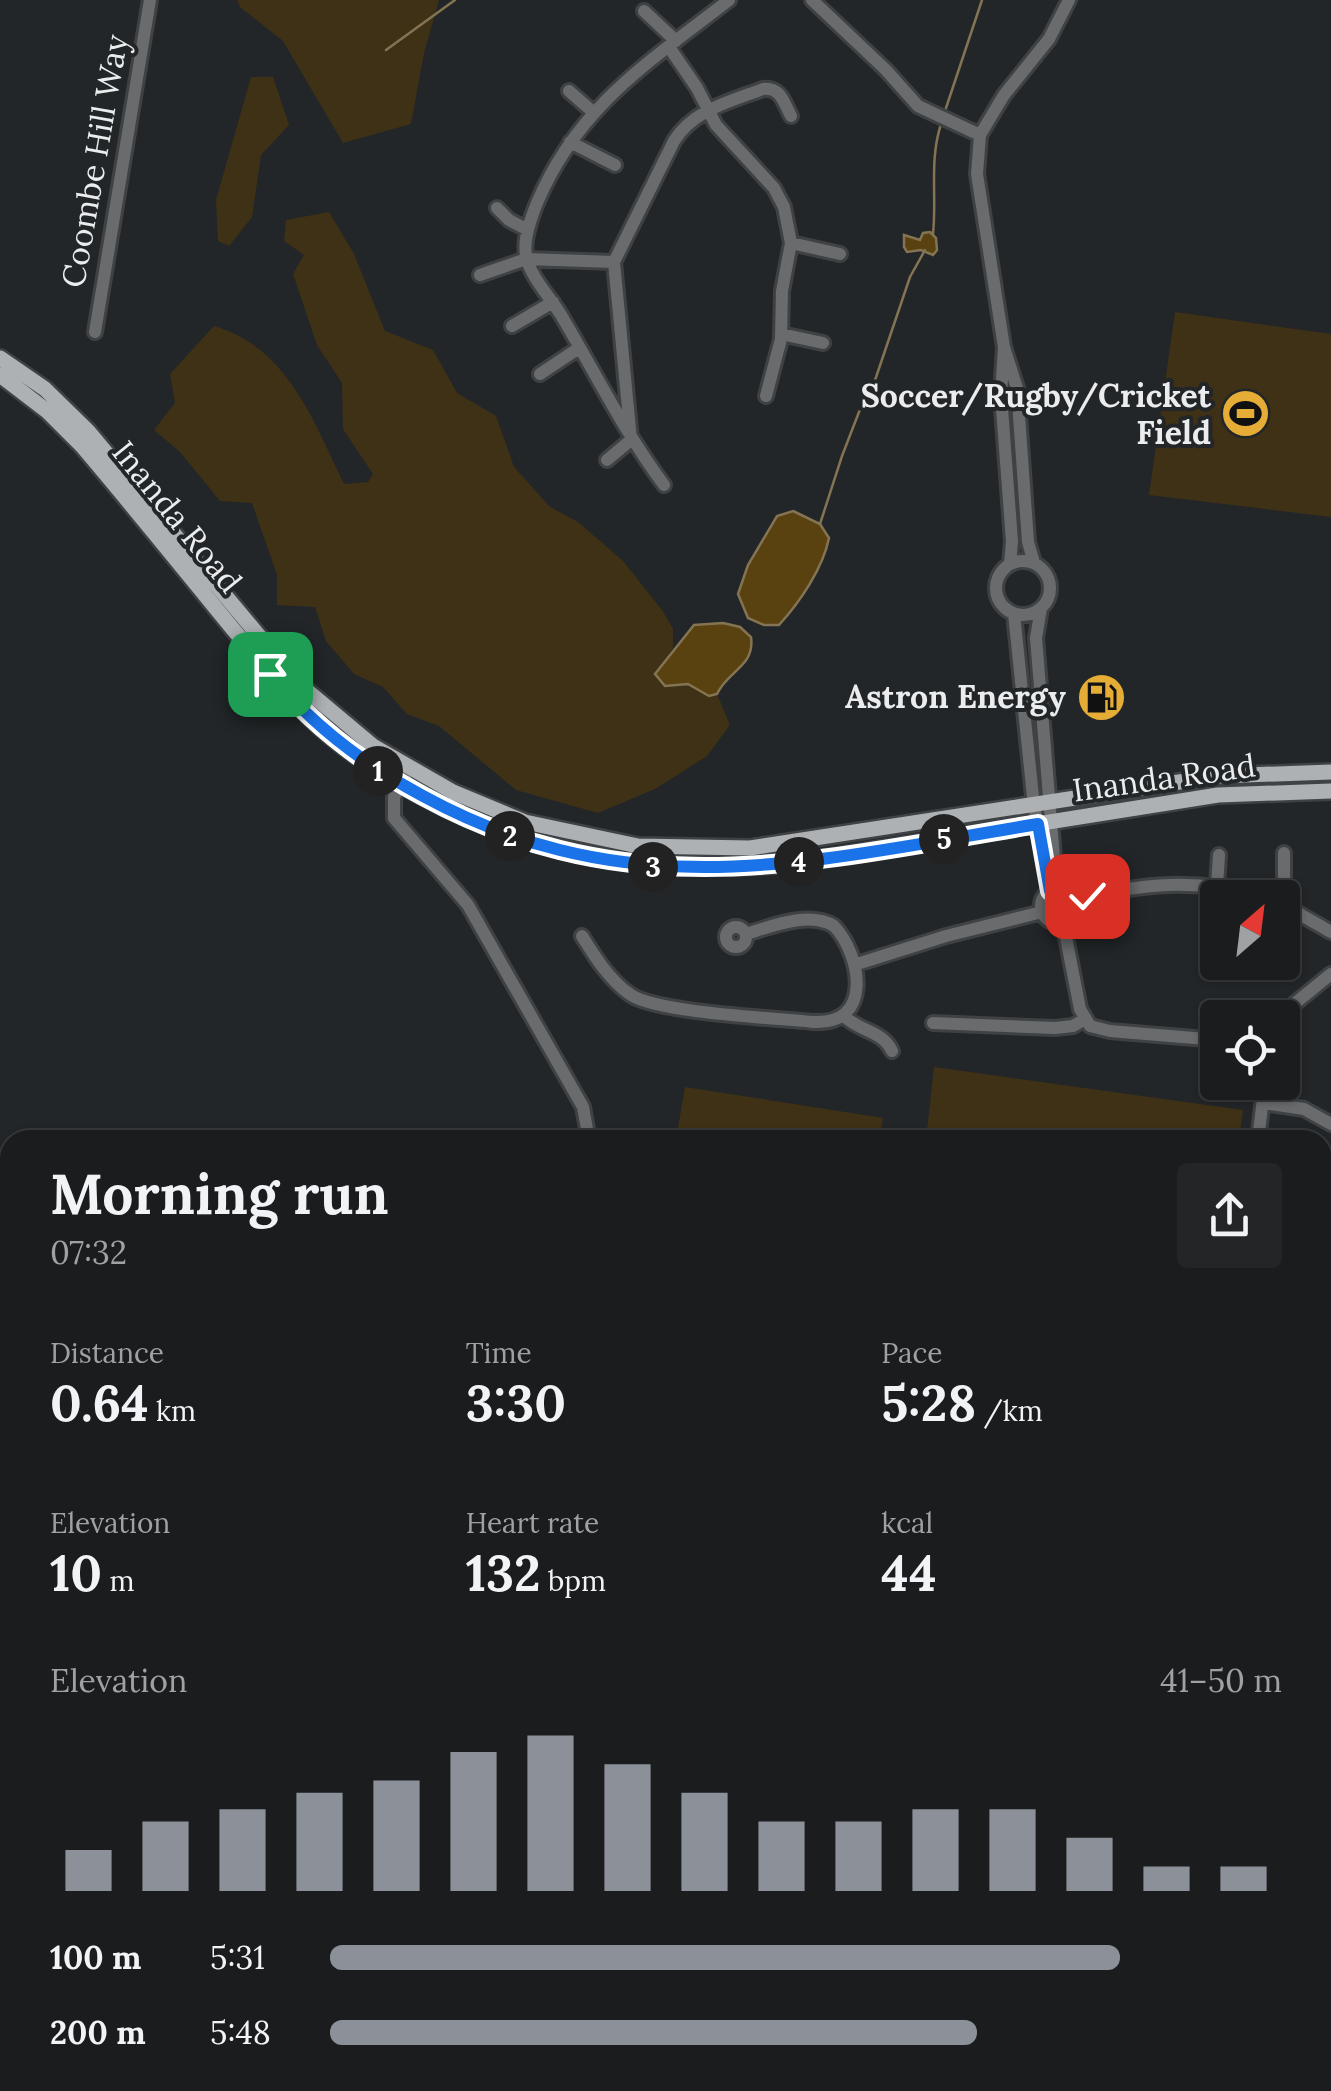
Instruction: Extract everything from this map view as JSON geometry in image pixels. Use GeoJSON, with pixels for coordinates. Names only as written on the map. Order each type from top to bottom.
{"type":"FeatureCollection","features":[{"type":"Feature","properties":{"kind":"main road","name":"Inanda Road"},"geometry":{"type":"LineString","coordinates":[[0,358],[45,389],[97,441],[300,684],[373,746],[453,792],[525,822],[608,841],[668,849],[776,846],[1218,776],[1331,772]]}},
{"type":"Feature","properties":{"kind":"main road","name":"Inanda Road"},"geometry":{"type":"LineString","coordinates":[[0,374],[47,410],[82,446],[294,702],[346,748],[400,784],[470,820],[525,841],[612,862],[676,868],[786,864],[1218,795],[1331,791]]}},
{"type":"Feature","properties":{"kind":"street","name":"Coombe Hill Way"},"geometry":{"type":"LineString","coordinates":[[94,332],[150,0]]}},
{"type":"Feature","properties":{"kind":"street"},"geometry":{"type":"LineString","coordinates":[[664,485],[631,440],[526,258],[528,230],[543,189],[593,112],[729,0]]}},
{"type":"Feature","properties":{"kind":"street"},"geometry":{"type":"LineString","coordinates":[[812,0],[918,106],[980,135]]}},
{"type":"Feature","properties":{"kind":"street"},"geometry":{"type":"LineString","coordinates":[[1034,563],[1028,542],[1016,388],[1004,347],[977,174],[980,135],[1004,95],[1061,21],[1070,0]]}},
{"type":"Feature","properties":{"kind":"street"},"geometry":{"type":"LineString","coordinates":[[644,11],[672,44],[708,110],[734,147],[774,188],[784,207],[791,244],[782,292],[781,334],[766,396]]}},
{"type":"Feature","properties":{"kind":"street"},"geometry":{"type":"LineString","coordinates":[[631,440],[614,262],[681,130],[708,110],[770,88],[780,94],[791,116]]}},
{"type":"Feature","properties":{"kind":"street"},"geometry":{"type":"LineString","coordinates":[[569,90],[593,112]]}},
{"type":"Feature","properties":{"kind":"street"},"geometry":{"type":"LineString","coordinates":[[570,142],[616,166]]}},
{"type":"Feature","properties":{"kind":"street"},"geometry":{"type":"LineString","coordinates":[[496,208],[528,230]]}},
{"type":"Feature","properties":{"kind":"street"},"geometry":{"type":"LineString","coordinates":[[791,244],[840,254]]}},
{"type":"Feature","properties":{"kind":"street"},"geometry":{"type":"LineString","coordinates":[[480,275],[526,258],[614,262]]}},
{"type":"Feature","properties":{"kind":"street"},"geometry":{"type":"LineString","coordinates":[[512,326],[553,302]]}},
{"type":"Feature","properties":{"kind":"street"},"geometry":{"type":"LineString","coordinates":[[781,334],[823,342]]}},
{"type":"Feature","properties":{"kind":"street"},"geometry":{"type":"LineString","coordinates":[[1004,347],[1001,390],[1012,541],[1010,564]]}},
{"type":"Feature","properties":{"kind":"street"},"geometry":{"type":"LineString","coordinates":[[540,374],[579,348]]}},
{"type":"Feature","properties":{"kind":"street"},"geometry":{"type":"LineString","coordinates":[[1001,390],[1016,388]]}},
{"type":"Feature","properties":{"kind":"street"},"geometry":{"type":"LineString","coordinates":[[608,402],[628,395]]}},
{"type":"Feature","properties":{"kind":"street"},"geometry":{"type":"LineString","coordinates":[[607,460],[631,440]]}},
{"type":"Feature","properties":{"kind":"street"},"geometry":{"type":"LineString","coordinates":[[1006,456],[1023,454]]}},
{"type":"Feature","properties":{"kind":"street"},"geometry":{"type":"LineString","coordinates":[[1041,608],[1028,614],[1014,614],[1000,603],[996,586],[1002,569],[1026,560],[1047,575],[1050,583],[1036,638],[1042,804]]}},
{"type":"Feature","properties":{"kind":"street"},"geometry":{"type":"LineString","coordinates":[[1014,614],[1044,823],[1062,893],[1074,911],[1062,922]]}},
{"type":"Feature","properties":{"kind":"street"},"geometry":{"type":"LineString","coordinates":[[410,767],[392,804],[394,818],[468,905],[584,1108],[587,1130]]}},
{"type":"Feature","properties":{"kind":"street"},"geometry":{"type":"LineString","coordinates":[[1283,880],[1284,853]]}},
{"type":"Feature","properties":{"kind":"street"},"geometry":{"type":"LineString","coordinates":[[1218,880],[1219,855]]}},
{"type":"Feature","properties":{"kind":"street"},"geometry":{"type":"LineString","coordinates":[[1062,922],[1050,920],[1042,912],[1042,900],[1062,893],[1150,884],[1200,885]]}},
{"type":"Feature","properties":{"kind":"street"},"geometry":{"type":"LineString","coordinates":[[857,964],[1042,912]]}},
{"type":"Feature","properties":{"kind":"street"},"geometry":{"type":"LineString","coordinates":[[1300,914],[1330,930]]}},
{"type":"Feature","properties":{"kind":"street"},"geometry":{"type":"LineString","coordinates":[[582,936],[618,983],[644,1001],[814,1022],[834,1022],[844,1016],[854,998],[857,964],[838,929],[821,920],[787,922],[746,934]]}},
{"type":"Feature","properties":{"kind":"street"},"geometry":{"type":"LineString","coordinates":[[1062,922],[1077,996],[1090,1026],[1110,1032],[1200,1039]]}},
{"type":"Feature","properties":{"kind":"street"},"geometry":{"type":"LineString","coordinates":[[1299,1000],[1331,974]]}},
{"type":"Feature","properties":{"kind":"street"},"geometry":{"type":"LineString","coordinates":[[844,1016],[860,1030],[882,1036],[892,1050]]}},
{"type":"Feature","properties":{"kind":"street"},"geometry":{"type":"LineString","coordinates":[[933,1024],[1055,1028],[1073,1026],[1085,1019]]}},
{"type":"Feature","properties":{"kind":"street"},"geometry":{"type":"LineString","coordinates":[[1260,1130],[1264,1103],[1304,1109],[1331,1124]]}},
{"type":"Feature","properties":{"kind":"shaded area"},"geometry":{"type":"Polygon","coordinates":[[[237,0],[439,0],[411,124],[343,143],[283,41],[240,7],[237,0]]]}},
{"type":"Feature","properties":{"kind":"shaded area"},"geometry":{"type":"Polygon","coordinates":[[[251,77],[273,77],[289,125],[261,155],[252,217],[229,246],[218,241],[216,200],[251,77]]]}},
{"type":"Feature","properties":{"kind":"shaded area"},"geometry":{"type":"Polygon","coordinates":[[[329,212],[354,254],[385,331],[433,350],[457,393],[496,416],[514,467],[550,507],[578,522],[623,561],[662,610],[673,629],[673,648],[655,674],[665,686],[688,684],[709,696],[717,694],[730,725],[707,756],[655,789],[598,813],[516,790],[439,726],[407,714],[383,687],[354,674],[326,641],[315,607],[277,605],[277,575],[252,503],[220,501],[180,452],[154,430],[175,403],[170,374],[214,326],[239,336],[279,368],[308,411],[344,484],[368,482],[373,474],[343,429],[342,383],[317,345],[293,274],[304,255],[284,241],[286,220],[329,212]]]}},
{"type":"Feature","properties":{"kind":"shaded area"},"geometry":{"type":"Polygon","coordinates":[[[930,232],[936,238],[937,250],[933,255],[921,250],[907,252],[904,235],[920,240],[923,233],[930,232]]]}},
{"type":"Feature","properties":{"kind":"shaded area","name":"Soccer/Rugby/Cricket Field"},"geometry":{"type":"Polygon","coordinates":[[[1175,312],[1331,334],[1331,517],[1149,495],[1175,312]]]}},
{"type":"Feature","properties":{"kind":"shaded area"},"geometry":{"type":"Polygon","coordinates":[[[793,511],[820,524],[829,538],[816,573],[795,606],[779,625],[764,625],[748,618],[738,594],[748,565],[777,516],[793,511]]]}},
{"type":"Feature","properties":{"kind":"shaded area"},"geometry":{"type":"Polygon","coordinates":[[[723,623],[740,627],[751,637],[751,647],[745,662],[717,694],[709,696],[688,684],[665,686],[655,674],[694,625],[723,623]]]}},
{"type":"Feature","properties":{"kind":"shaded area"},"geometry":{"type":"Polygon","coordinates":[[[934,1067],[1243,1110],[1240,1130],[927,1130],[934,1067]]]}},
{"type":"Feature","properties":{"kind":"shaded area"},"geometry":{"type":"Polygon","coordinates":[[[685,1087],[883,1118],[881,1130],[678,1130],[685,1087]]]}},
{"type":"Feature","properties":{"kind":"waterway"},"geometry":{"type":"LineString","coordinates":[[386,50],[455,0]]}},
{"type":"Feature","properties":{"kind":"waterway"},"geometry":{"type":"LineString","coordinates":[[945,111],[982,0]]}},
{"type":"Feature","properties":{"kind":"waterway"},"geometry":{"type":"LineString","coordinates":[[933,234],[934,165],[941,124]]}},
{"type":"Feature","properties":{"kind":"waterway"},"geometry":{"type":"LineString","coordinates":[[820,524],[910,277],[925,250]]}},
{"type":"Feature","properties":{"kind":"place","name":"Soccer/Rugby/Cricket Field"},"geometry":{"type":"Point","coordinates":[1246,414]}},
{"type":"Feature","properties":{"kind":"place","name":"Astron Energy"},"geometry":{"type":"Point","coordinates":[1101,697]}},
{"type":"Feature","properties":{"kind":"route"},"geometry":{"type":"LineString","coordinates":[[270,674],[318,726],[378,771],[470,820],[549,848],[644,866],[739,868],[1038,824],[1050,891],[1062,890],[1073,899],[1087,896]]}}]}
